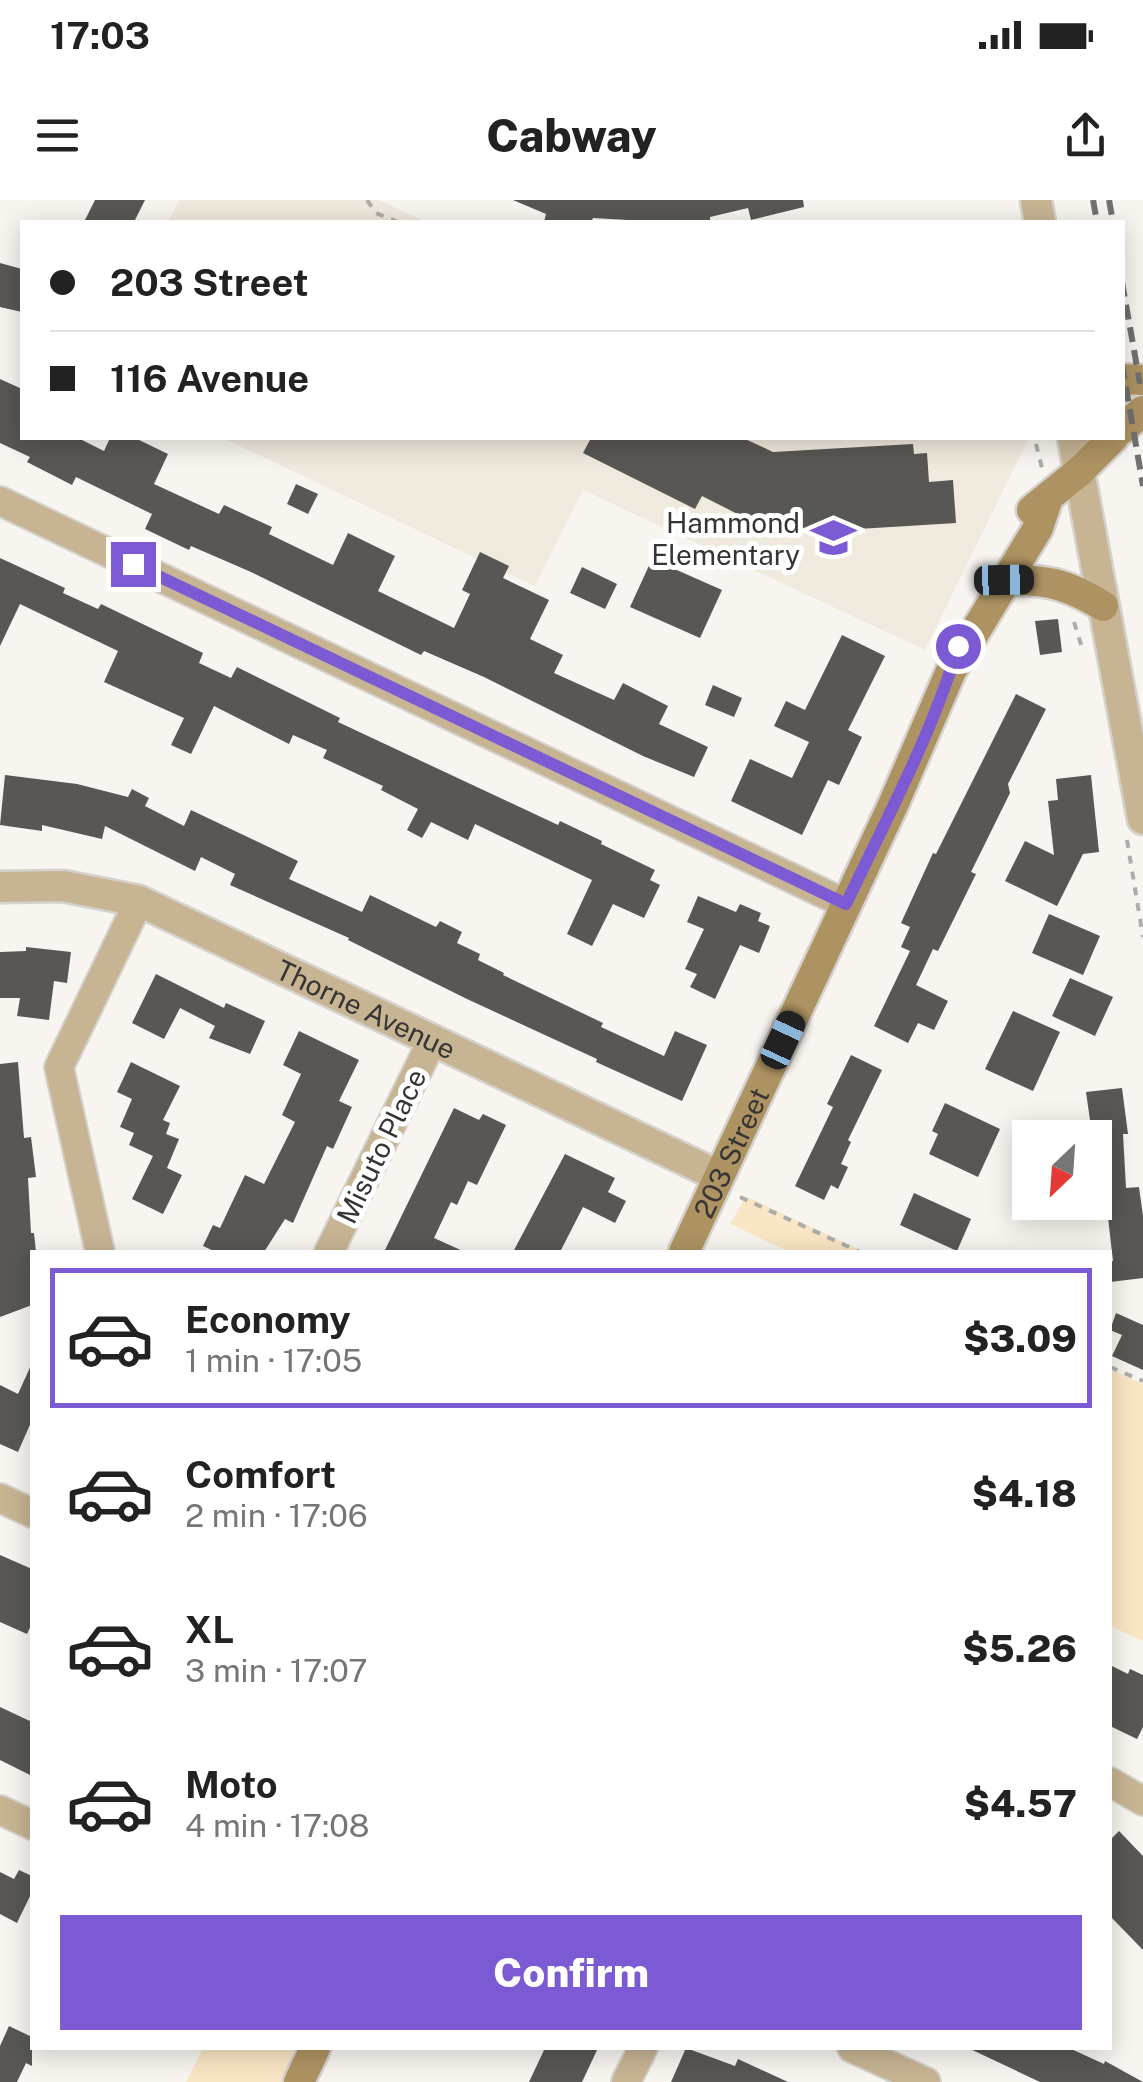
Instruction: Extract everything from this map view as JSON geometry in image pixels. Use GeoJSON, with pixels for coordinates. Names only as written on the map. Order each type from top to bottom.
{"type":"FeatureCollection","features":[{"type":"Feature","properties":{"kind":"main road","name":"203 Street"},"geometry":{"type":"LineString","coordinates":[[951,670],[964,621],[1009,536],[1028,513],[1080,472],[1112,440]]}},
{"type":"Feature","properties":{"kind":"main road","name":"203 Street"},"geometry":{"type":"LineString","coordinates":[[685,1250],[729,1186],[846,904],[951,670],[1038,528],[1048,498]]}},
{"type":"Feature","properties":{"kind":"main road"},"geometry":{"type":"LineString","coordinates":[[1004,580],[1056,582],[1103,606]]}},
{"type":"Feature","properties":{"kind":"main road"},"geometry":{"type":"LineString","coordinates":[[299,2082],[314,2050]]}},
{"type":"Feature","properties":{"kind":"street"},"geometry":{"type":"LineString","coordinates":[[1074,440],[1143,819]]}},
{"type":"Feature","properties":{"kind":"street"},"geometry":{"type":"LineString","coordinates":[[0,501],[846,904]]}},
{"type":"Feature","properties":{"kind":"street","name":"Thorne Avenue"},"geometry":{"type":"LineString","coordinates":[[0,887],[63,886],[139,901],[729,1186]]}},
{"type":"Feature","properties":{"kind":"street"},"geometry":{"type":"LineString","coordinates":[[100,1250],[59,1067],[139,901]]}},
{"type":"Feature","properties":{"kind":"street","name":"Misuto Place"},"geometry":{"type":"LineString","coordinates":[[330,1250],[433,1040]]}},
{"type":"Feature","properties":{"kind":"street"},"geometry":{"type":"LineString","coordinates":[[0,1498],[30,1513]]}},
{"type":"Feature","properties":{"kind":"street"},"geometry":{"type":"LineString","coordinates":[[1112,1783],[1143,1801]]}},
{"type":"Feature","properties":{"kind":"street"},"geometry":{"type":"LineString","coordinates":[[0,1810],[30,1824]]}},
{"type":"Feature","properties":{"kind":"street"},"geometry":{"type":"LineString","coordinates":[[626,2082],[642,2050]]}},
{"type":"Feature","properties":{"kind":"street"},"geometry":{"type":"LineString","coordinates":[[856,2050],[926,2082]]}},
{"type":"Feature","properties":{"kind":"path"},"geometry":{"type":"LineString","coordinates":[[368,200],[376,213],[393,220]]}},
{"type":"Feature","properties":{"kind":"path"},"geometry":{"type":"LineString","coordinates":[[729,1186],[856,1250]]}},
{"type":"Feature","properties":{"kind":"path"},"geometry":{"type":"LineString","coordinates":[[1112,1367],[1143,1381]]}},
{"type":"Feature","properties":{"kind":"shaded area"},"geometry":{"type":"Polygon","coordinates":[[[179,200],[379,200],[422,220],[169,220],[179,200]]]}},
{"type":"Feature","properties":{"kind":"shaded area","name":"Hammond Elementary"},"geometry":{"type":"Polygon","coordinates":[[[227,440],[1028,440],[925,650],[583,490],[535,586],[227,440]]]}},
{"type":"Feature","properties":{"kind":"shaded area"},"geometry":{"type":"Polygon","coordinates":[[[745,1198],[752,1199],[860,1250],[786,1250],[730,1224],[745,1198]]]}},
{"type":"Feature","properties":{"kind":"shaded area"},"geometry":{"type":"Polygon","coordinates":[[[1112,1370],[1143,1384],[1143,1641],[1112,1627],[1112,1370]]]}},
{"type":"Feature","properties":{"kind":"shaded area"},"geometry":{"type":"Polygon","coordinates":[[[202,2050],[314,2050],[299,2082],[186,2082],[202,2050]]]}},
{"type":"Feature","properties":{"kind":"building"},"geometry":{"type":"Polygon","coordinates":[[[95,200],[145,200],[135,220],[85,220],[95,200]]]}},
{"type":"Feature","properties":{"kind":"building"},"geometry":{"type":"Polygon","coordinates":[[[513,200],[803,200],[804,207],[751,220],[748,208],[710,220],[544,220],[546,214],[513,200]]]}},
{"type":"Feature","properties":{"kind":"building"},"geometry":{"type":"Polygon","coordinates":[[[0,263],[20,268],[20,312],[0,307],[0,263]]]}},
{"type":"Feature","properties":{"kind":"building"},"geometry":{"type":"Polygon","coordinates":[[[0,379],[20,388],[20,440],[82,440],[104,451],[109,440],[139,440],[168,454],[154,484],[219,514],[224,505],[272,527],[269,534],[333,565],[348,533],[395,556],[378,591],[454,628],[470,594],[462,590],[480,552],[509,566],[503,578],[549,600],[530,639],[563,655],[554,673],[614,700],[623,683],[668,706],[659,724],[708,747],[694,777],[643,756],[484,677],[424,651],[421,655],[251,572],[145,529],[152,514],[76,477],[72,485],[27,462],[30,457],[0,443],[0,379]]]}},
{"type":"Feature","properties":{"kind":"building"},"geometry":{"type":"Polygon","coordinates":[[[590,440],[747,440],[773,452],[913,444],[914,454],[927,453],[929,482],[953,480],[956,523],[777,534],[702,496],[695,509],[583,453],[590,440]]]}},
{"type":"Feature","properties":{"kind":"building"},"geometry":{"type":"Polygon","coordinates":[[[296,484],[318,494],[308,514],[287,504],[296,484]]]}},
{"type":"Feature","properties":{"kind":"building"},"geometry":{"type":"Polygon","coordinates":[[[0,558],[65,588],[63,593],[98,609],[101,604],[203,653],[199,663],[231,678],[237,667],[340,718],[338,722],[558,825],[560,821],[655,870],[650,880],[660,885],[644,918],[613,904],[592,946],[567,934],[592,880],[475,824],[468,840],[431,822],[422,838],[407,830],[418,809],[381,790],[383,786],[323,758],[327,750],[293,735],[289,744],[214,706],[191,754],[171,745],[184,718],[104,682],[118,651],[20,604],[0,646],[0,558]]]}},
{"type":"Feature","properties":{"kind":"building"},"geometry":{"type":"Polygon","coordinates":[[[652,559],[722,590],[700,638],[630,607],[652,559]]]}},
{"type":"Feature","properties":{"kind":"building"},"geometry":{"type":"Polygon","coordinates":[[[582,567],[617,584],[605,609],[570,593],[582,567]]]}},
{"type":"Feature","properties":{"kind":"building"},"geometry":{"type":"Polygon","coordinates":[[[1058,619],[1062,652],[1040,655],[1035,621],[1058,619]]]}},
{"type":"Feature","properties":{"kind":"building"},"geometry":{"type":"Polygon","coordinates":[[[842,635],[885,656],[848,730],[862,737],[839,785],[828,780],[802,835],[731,801],[750,759],[792,778],[809,742],[774,726],[786,701],[805,710],[842,635]]]}},
{"type":"Feature","properties":{"kind":"building"},"geometry":{"type":"Polygon","coordinates":[[[713,685],[742,698],[734,717],[705,705],[713,685]]]}},
{"type":"Feature","properties":{"kind":"building"},"geometry":{"type":"Polygon","coordinates":[[[1016,694],[1046,709],[1008,784],[1010,793],[971,872],[976,874],[938,951],[933,949],[916,985],[948,1001],[934,1030],[918,1023],[908,1043],[874,1026],[910,951],[901,947],[910,927],[901,923],[1016,694]]]}},
{"type":"Feature","properties":{"kind":"building"},"geometry":{"type":"Polygon","coordinates":[[[5,775],[77,784],[128,797],[132,789],[149,798],[145,806],[184,826],[191,810],[298,861],[289,879],[362,912],[370,895],[436,927],[440,921],[462,932],[457,943],[480,954],[478,960],[603,1023],[601,1027],[664,1056],[675,1031],[707,1045],[682,1101],[349,938],[230,885],[235,874],[201,857],[195,871],[105,826],[102,839],[42,825],[42,831],[0,825],[5,775]]]}},
{"type":"Feature","properties":{"kind":"building"},"geometry":{"type":"Polygon","coordinates":[[[1091,775],[1099,852],[1083,854],[1057,906],[1005,881],[1025,841],[1054,855],[1048,801],[1058,800],[1056,779],[1091,775]]]}},
{"type":"Feature","properties":{"kind":"building"},"geometry":{"type":"Polygon","coordinates":[[[698,896],[736,912],[740,904],[761,913],[758,921],[770,926],[759,953],[740,945],[715,999],[690,987],[697,974],[685,969],[704,929],[687,922],[698,896]]]}},
{"type":"Feature","properties":{"kind":"building"},"geometry":{"type":"Polygon","coordinates":[[[1049,914],[1100,936],[1083,975],[1032,953],[1049,914]]]}},
{"type":"Feature","properties":{"kind":"building"},"geometry":{"type":"Polygon","coordinates":[[[26,947],[71,952],[67,983],[54,981],[49,1020],[17,1016],[20,998],[0,998],[0,952],[26,951],[26,947]]]}},
{"type":"Feature","properties":{"kind":"building"},"geometry":{"type":"Polygon","coordinates":[[[156,974],[224,1008],[226,1003],[265,1021],[250,1054],[209,1038],[215,1026],[180,1008],[164,1039],[132,1023],[156,974]]]}},
{"type":"Feature","properties":{"kind":"building"},"geometry":{"type":"Polygon","coordinates":[[[1070,978],[1113,997],[1095,1036],[1052,1016],[1070,978]]]}},
{"type":"Feature","properties":{"kind":"building"},"geometry":{"type":"Polygon","coordinates":[[[1013,1011],[1060,1032],[1033,1091],[985,1069],[1013,1011]]]}},
{"type":"Feature","properties":{"kind":"building"},"geometry":{"type":"Polygon","coordinates":[[[299,1031],[359,1060],[339,1101],[352,1107],[333,1149],[327,1146],[293,1223],[285,1219],[265,1250],[212,1250],[203,1246],[213,1225],[220,1228],[245,1175],[264,1184],[295,1122],[282,1115],[301,1074],[283,1065],[299,1031]]]}},
{"type":"Feature","properties":{"kind":"building"},"geometry":{"type":"Polygon","coordinates":[[[851,1055],[882,1070],[848,1140],[851,1142],[841,1164],[848,1167],[838,1189],[831,1185],[824,1200],[795,1186],[833,1107],[827,1104],[851,1055]]]}},
{"type":"Feature","properties":{"kind":"building"},"geometry":{"type":"Polygon","coordinates":[[[18,1062],[24,1138],[31,1137],[36,1177],[28,1178],[36,1250],[30,1250],[30,1306],[0,1317],[0,1064],[18,1062]]]}},
{"type":"Feature","properties":{"kind":"building"},"geometry":{"type":"Polygon","coordinates":[[[131,1062],[180,1086],[163,1120],[170,1123],[166,1134],[179,1139],[167,1168],[182,1175],[163,1214],[132,1199],[153,1156],[129,1145],[134,1133],[120,1127],[132,1099],[117,1092],[131,1062]]]}},
{"type":"Feature","properties":{"kind":"building"},"geometry":{"type":"Polygon","coordinates":[[[1122,1088],[1128,1134],[1123,1134],[1126,1188],[1139,1187],[1143,1278],[1112,1282],[1108,1220],[1112,1220],[1112,1120],[1090,1120],[1086,1092],[1122,1088]]]}},
{"type":"Feature","properties":{"kind":"building"},"geometry":{"type":"Polygon","coordinates":[[[945,1103],[1000,1129],[978,1177],[929,1154],[938,1134],[932,1131],[945,1103]]]}},
{"type":"Feature","properties":{"kind":"building"},"geometry":{"type":"Polygon","coordinates":[[[454,1108],[479,1120],[483,1114],[506,1125],[477,1185],[468,1181],[457,1205],[451,1202],[434,1238],[461,1250],[385,1250],[454,1108]]]}},
{"type":"Feature","properties":{"kind":"building"},"geometry":{"type":"Polygon","coordinates":[[[565,1154],[615,1178],[608,1192],[626,1201],[615,1223],[583,1207],[561,1250],[514,1250],[565,1154]]]}},
{"type":"Feature","properties":{"kind":"building"},"geometry":{"type":"Polygon","coordinates":[[[914,1193],[971,1219],[957,1250],[900,1225],[914,1193]]]}},
{"type":"Feature","properties":{"kind":"building"},"geometry":{"type":"Polygon","coordinates":[[[1116,1313],[1143,1325],[1143,1370],[1112,1356],[1122,1335],[1112,1331],[1116,1313]]]}},
{"type":"Feature","properties":{"kind":"building"},"geometry":{"type":"Polygon","coordinates":[[[30,1367],[30,1425],[18,1452],[0,1444],[0,1385],[18,1394],[30,1367]]]}},
{"type":"Feature","properties":{"kind":"building"},"geometry":{"type":"Polygon","coordinates":[[[0,1555],[30,1568],[30,1627],[27,1634],[0,1622],[0,1555]]]}},
{"type":"Feature","properties":{"kind":"building"},"geometry":{"type":"Polygon","coordinates":[[[1112,1666],[1128,1674],[1130,1669],[1143,1675],[1143,1727],[1137,1739],[1112,1727],[1112,1666]]]}},
{"type":"Feature","properties":{"kind":"building"},"geometry":{"type":"Polygon","coordinates":[[[0,1707],[30,1721],[30,1775],[0,1760],[0,1707]]]}},
{"type":"Feature","properties":{"kind":"building"},"geometry":{"type":"Polygon","coordinates":[[[1119,1831],[1143,1856],[1143,1950],[1112,1918],[1112,1838],[1119,1831]]]}},
{"type":"Feature","properties":{"kind":"building"},"geometry":{"type":"Polygon","coordinates":[[[19,1870],[30,1875],[30,1896],[17,1923],[0,1914],[0,1872],[14,1879],[19,1870]]]}},
{"type":"Feature","properties":{"kind":"building"},"geometry":{"type":"Polygon","coordinates":[[[9,2026],[30,2036],[32,2066],[26,2063],[17,2082],[0,2082],[0,2046],[9,2026]]]}},
{"type":"Feature","properties":{"kind":"building"},"geometry":{"type":"Polygon","coordinates":[[[544,2050],[597,2050],[582,2082],[529,2082],[544,2050]]]}},
{"type":"Feature","properties":{"kind":"building"},"geometry":{"type":"Polygon","coordinates":[[[685,2050],[691,2050],[735,2066],[738,2059],[788,2082],[671,2082],[685,2050]]]}},
{"type":"Feature","properties":{"kind":"building"},"geometry":{"type":"Polygon","coordinates":[[[972,2050],[1073,2050],[1104,2064],[1105,2061],[1143,2082],[1040,2082],[972,2050]]]}},
{"type":"Feature","properties":{"kind":"railway"},"geometry":{"type":"LineString","coordinates":[[1093,200],[1097,220]]}},
{"type":"Feature","properties":{"kind":"railway"},"geometry":{"type":"LineString","coordinates":[[1109,200],[1113,220]]}},
{"type":"Feature","properties":{"kind":"railway"},"geometry":{"type":"LineString","coordinates":[[1125,299],[1140,384]]}},
{"type":"Feature","properties":{"kind":"railway"},"geometry":{"type":"LineString","coordinates":[[1125,381],[1143,486]]}},
{"type":"Feature","properties":{"kind":"place","name":"Hammond Elementary"},"geometry":{"type":"Point","coordinates":[833,538]}},
{"type":"Feature","properties":{"kind":"route"},"geometry":{"type":"LineString","coordinates":[[133,564],[846,904],[893,806],[958,646]]}}]}
